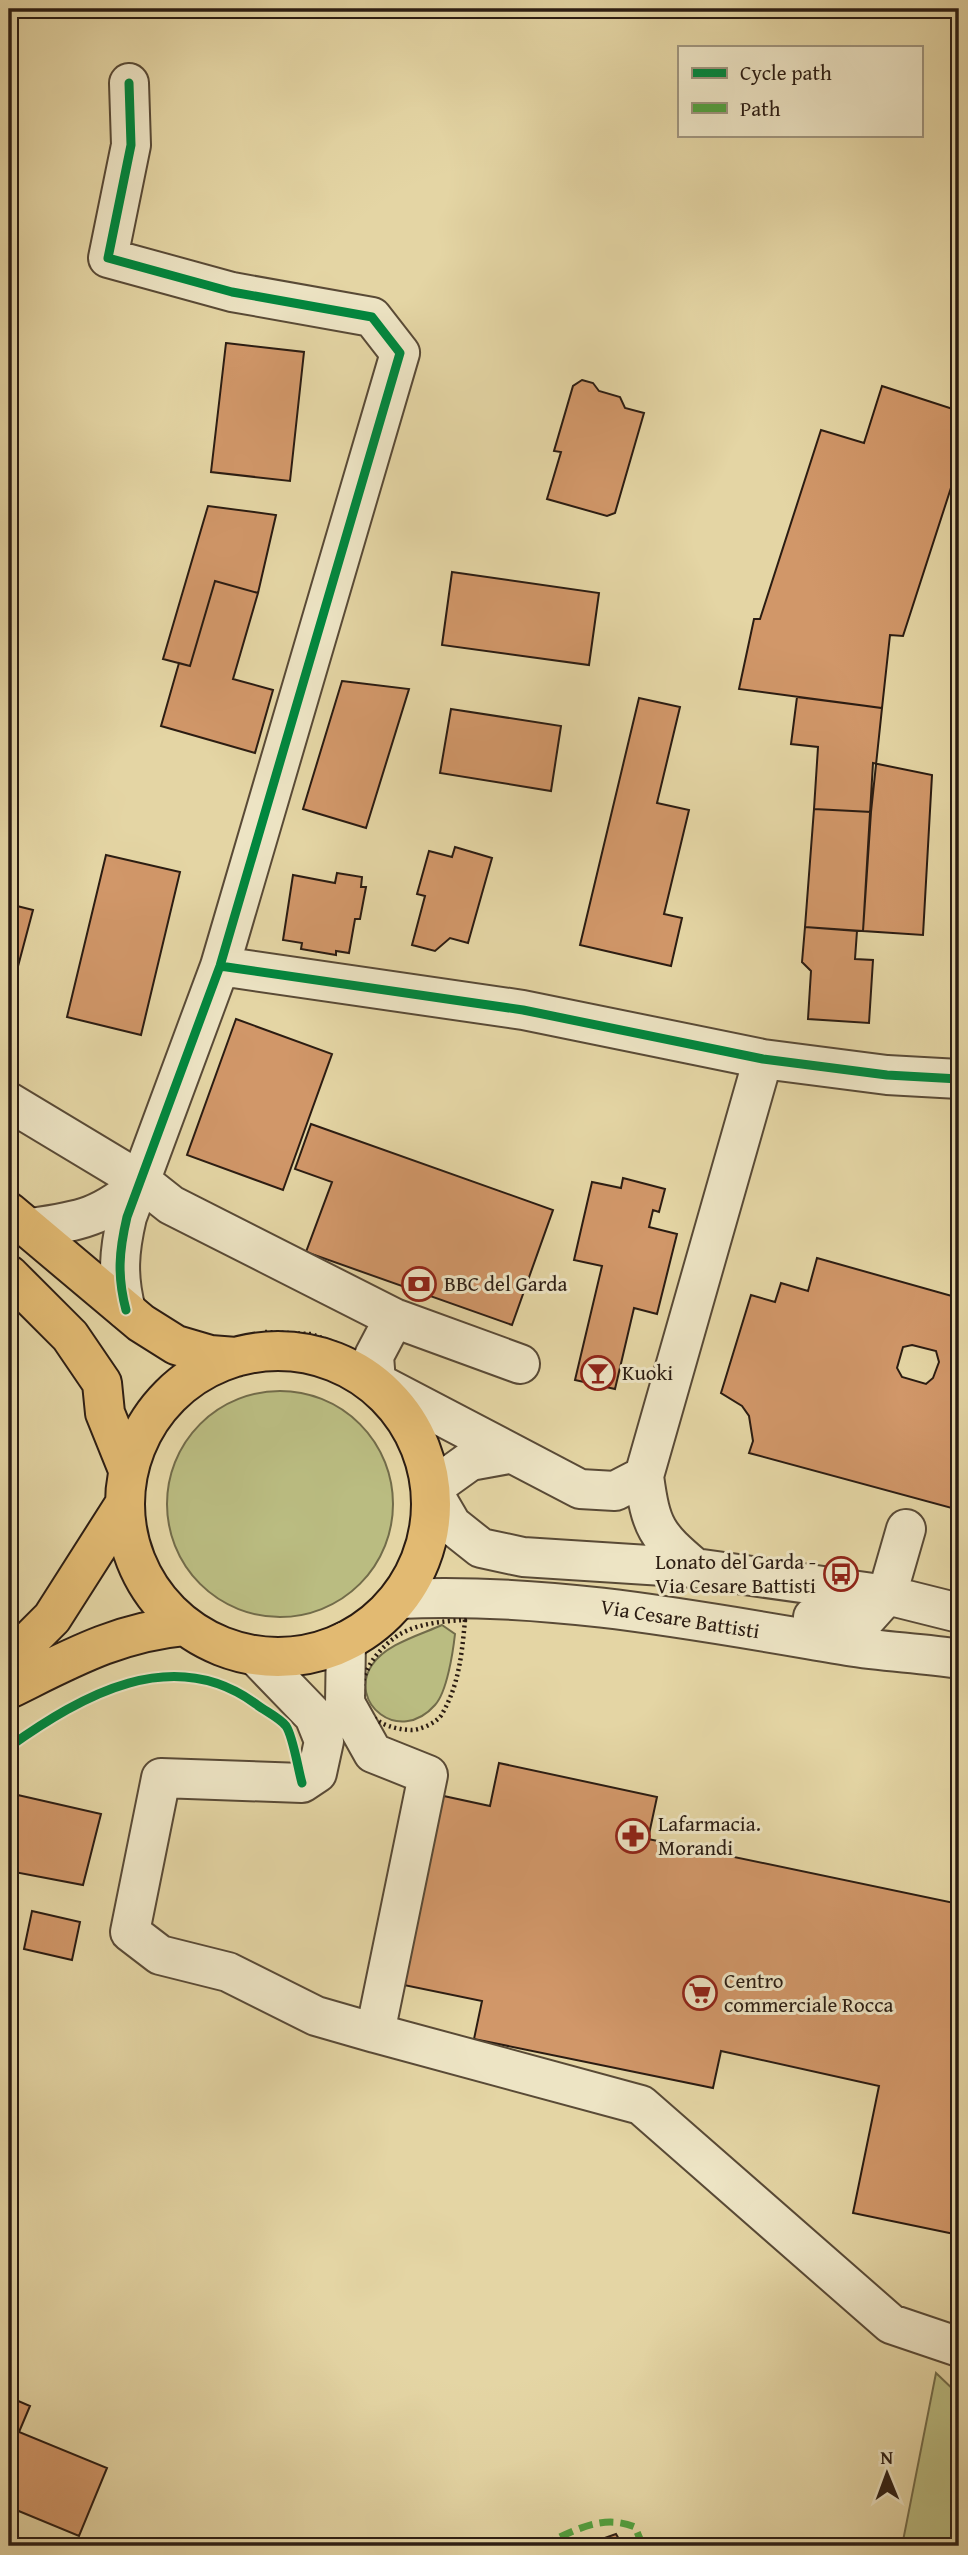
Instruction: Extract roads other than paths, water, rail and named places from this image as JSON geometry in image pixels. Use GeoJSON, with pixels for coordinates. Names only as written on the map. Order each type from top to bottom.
{"type":"FeatureCollection","features":[{"type":"Feature","properties":{"kind":"main road"},"geometry":{"type":"LineString","coordinates":[[9,1275],[70,1336],[102,1383],[105,1413],[126,1488],[128,1539],[140,1573],[159,1602],[184,1626],[218,1646],[256,1656],[293,1657],[346,1641],[368,1629],[399,1599],[419,1565],[430,1528],[431,1489],[422,1451],[375,1369],[316,1356],[276,1352],[247,1344],[210,1355],[176,1345],[126,1310],[20,1220]]}},
{"type":"Feature","properties":{"kind":"main road"},"geometry":{"type":"LineString","coordinates":[[9,1661],[52,1618],[126,1488],[144,1429],[166,1400],[186,1381],[247,1344]]}},
{"type":"Feature","properties":{"kind":"main road"},"geometry":{"type":"LineString","coordinates":[[9,1689],[115,1638],[148,1629],[184,1626]]}},
{"type":"Feature","properties":{"kind":"street"},"geometry":{"type":"LineString","coordinates":[[126,1310],[119,1284],[118,1253],[127,1217],[220,966],[400,353],[372,317],[232,292],[108,258],[131,145],[129,83]]}},
{"type":"Feature","properties":{"kind":"street"},"geometry":{"type":"LineString","coordinates":[[220,966],[523,1010],[763,1059],[887,1075],[959,1079]]}},
{"type":"Feature","properties":{"kind":"street"},"geometry":{"type":"LineString","coordinates":[[695,1568],[662,1539],[649,1514],[644,1476],[763,1059]]}},
{"type":"Feature","properties":{"kind":"street"},"geometry":{"type":"LineString","coordinates":[[9,1102],[142,1182],[171,1205],[394,1318],[520,1364]]}},
{"type":"Feature","properties":{"kind":"street"},"geometry":{"type":"LineString","coordinates":[[20,1220],[80,1221],[118,1204],[142,1182]]}},
{"type":"Feature","properties":{"kind":"street"},"geometry":{"type":"LineString","coordinates":[[394,1318],[375,1369],[509,1454],[580,1489],[615,1491],[644,1476]]}},
{"type":"Feature","properties":{"kind":"street"},"geometry":{"type":"LineString","coordinates":[[509,1454],[470,1461],[431,1489],[452,1525],[481,1548],[523,1557],[695,1568],[887,1595],[959,1613]]}},
{"type":"Feature","properties":{"kind":"street"},"geometry":{"type":"LineString","coordinates":[[693,1619],[722,1604],[861,1624],[887,1595],[906,1529]]}},
{"type":"Feature","properties":{"kind":"street","name":"Via Cesare Battisti"},"geometry":{"type":"LineString","coordinates":[[399,1599],[470,1596],[618,1608],[853,1647],[959,1659]]}},
{"type":"Feature","properties":{"kind":"street"},"geometry":{"type":"LineString","coordinates":[[346,1641],[345,1703],[373,1753],[428,1774],[375,2033]]}},
{"type":"Feature","properties":{"kind":"street"},"geometry":{"type":"LineString","coordinates":[[256,1656],[314,1716],[324,1741],[317,1773],[302,1783],[161,1778],[130,1933],[160,1955],[228,1972],[316,2016],[640,2105],[891,2324],[959,2347]]}},
{"type":"Feature","properties":{"kind":"place","name":"BBC del Garda"},"geometry":{"type":"Point","coordinates":[419,1284]}},
{"type":"Feature","properties":{"kind":"place","name":"Kuoki"},"geometry":{"type":"Point","coordinates":[598,1373]}},
{"type":"Feature","properties":{"kind":"place","name":"Lonato del Garda - Via Cesare Battisti"},"geometry":{"type":"Point","coordinates":[841,1574]}},
{"type":"Feature","properties":{"kind":"place","name":"Lafarmacia. Morandi"},"geometry":{"type":"Point","coordinates":[633,1836]}},
{"type":"Feature","properties":{"kind":"place","name":"Centro commerciale Rocca"},"geometry":{"type":"Point","coordinates":[700,1993]}}]}
